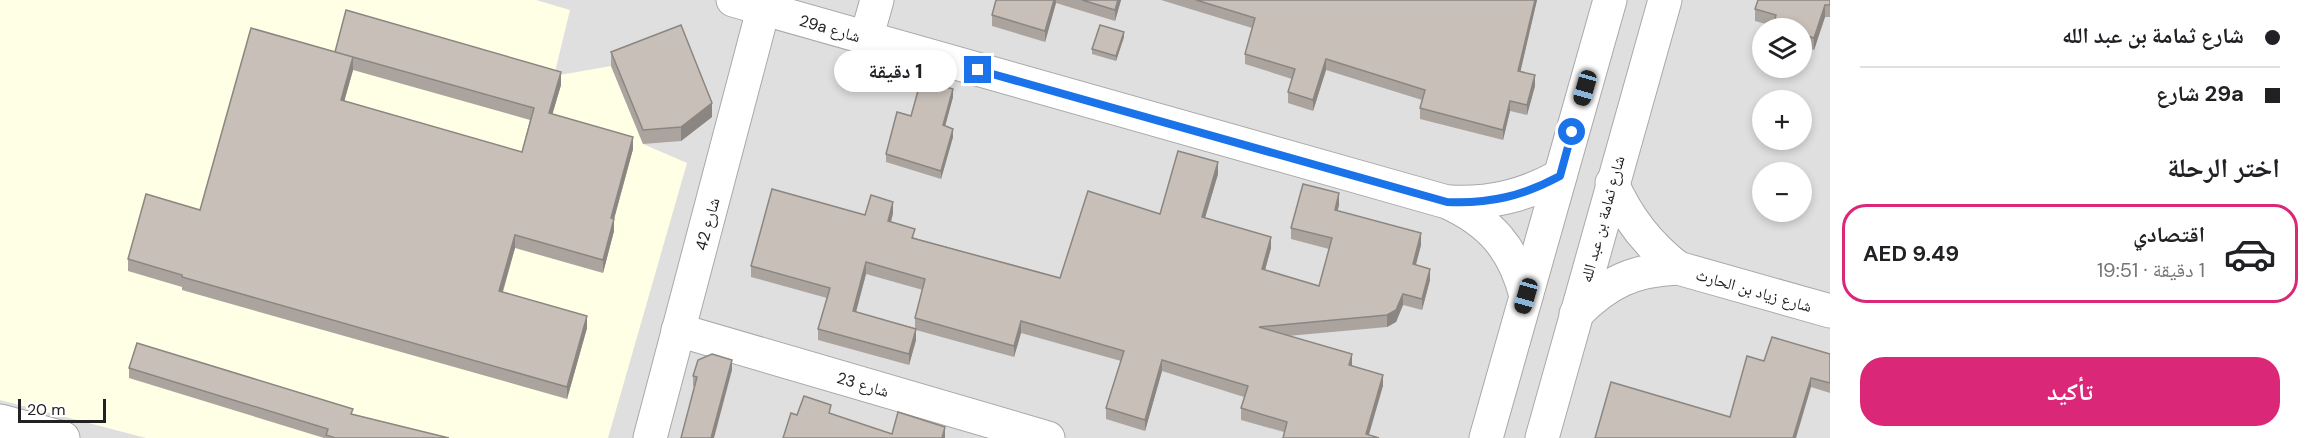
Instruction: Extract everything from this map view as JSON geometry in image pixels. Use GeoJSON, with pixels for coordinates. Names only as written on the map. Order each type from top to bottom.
{"type":"FeatureCollection","features":[{"type":"Feature","properties":{"kind":"street","name":"29a شارع"},"geometry":{"type":"LineString","coordinates":[[733,0],[1447,202],[1467,211],[1484,223],[1499,239],[1512,256],[1521,275],[1526,296]]}},
{"type":"Feature","properties":{"kind":"street"},"geometry":{"type":"LineString","coordinates":[[866,39],[877,0]]}},
{"type":"Feature","properties":{"kind":"street"},"geometry":{"type":"LineString","coordinates":[[1486,438],[1610,0]]}},
{"type":"Feature","properties":{"kind":"street","name":"شارع ثمامة بن عبد الله"},"geometry":{"type":"LineString","coordinates":[[1542,438],[1665,0]]}},
{"type":"Feature","properties":{"kind":"street","name":"شارع 42"},"geometry":{"type":"LineString","coordinates":[[650,438],[763,10]]}},
{"type":"Feature","properties":{"kind":"street","name":"29a شارع"},"geometry":{"type":"LineString","coordinates":[[1447,202],[1471,203],[1506,198],[1539,188],[1560,176]]}},
{"type":"Feature","properties":{"kind":"street","name":"شارع زياد بن الحارث"},"geometry":{"type":"LineString","coordinates":[[1612,183],[1621,203],[1645,239],[1678,268]]}},
{"type":"Feature","properties":{"kind":"street","name":"شارع زياد بن الحارث"},"geometry":{"type":"LineString","coordinates":[[1576,314],[1592,297],[1622,279],[1654,269],[1678,268],[1830,311]]}},
{"type":"Feature","properties":{"kind":"street","name":"شارع 23"},"geometry":{"type":"LineString","coordinates":[[678,330],[1048,438]]}},
{"type":"Feature","properties":{"kind":"street"},"geometry":{"type":"LineString","coordinates":[[0,421],[63,438]]}},
{"type":"Feature","properties":{"kind":"shaded area"},"geometry":{"type":"Polygon","coordinates":[[[0,0],[1830,0],[1830,438],[0,438],[0,0]]]}},
{"type":"Feature","properties":{"kind":"shaded area"},"geometry":{"type":"Polygon","coordinates":[[[0,0],[536,0],[570,10],[554,76],[611,66],[643,144],[687,163],[608,438],[146,438],[0,400],[0,0]]]}},
{"type":"Feature","properties":{"kind":"building"},"geometry":{"type":"Polygon","coordinates":[[[996,0],[1054,0],[1045,31],[992,15],[996,0]]]}},
{"type":"Feature","properties":{"kind":"building"},"geometry":{"type":"Polygon","coordinates":[[[1082,0],[1118,0],[1115,10],[1082,0]]]}},
{"type":"Feature","properties":{"kind":"building"},"geometry":{"type":"Polygon","coordinates":[[[1196,0],[1535,0],[1518,71],[1535,75],[1527,105],[1510,101],[1503,130],[1420,108],[1425,90],[1326,59],[1313,100],[1288,92],[1295,69],[1245,54],[1255,18],[1196,0]]]}},
{"type":"Feature","properties":{"kind":"building"},"geometry":{"type":"Polygon","coordinates":[[[1758,0],[1830,0],[1830,5],[1825,5],[1814,38],[1812,37],[1812,18],[1775,18],[1776,15],[1755,9],[1758,0]]]}},
{"type":"Feature","properties":{"kind":"building"},"geometry":{"type":"Polygon","coordinates":[[[346,10],[561,72],[549,113],[633,137],[611,218],[614,219],[603,260],[515,235],[499,291],[587,316],[567,387],[182,277],[182,275],[128,259],[146,194],[200,210],[251,28],[335,52],[346,10]],[[353,57],[341,100],[522,152],[534,108],[353,57]]]}},
{"type":"Feature","properties":{"kind":"building"},"geometry":{"type":"Polygon","coordinates":[[[681,25],[712,103],[681,127],[643,130],[611,52],[681,25]]]}},
{"type":"Feature","properties":{"kind":"building"},"geometry":{"type":"Polygon","coordinates":[[[1100,25],[1124,32],[1116,56],[1092,49],[1100,25]]]}},
{"type":"Feature","properties":{"kind":"building"},"geometry":{"type":"Polygon","coordinates":[[[921,80],[953,89],[943,125],[953,129],[941,171],[886,154],[897,112],[911,116],[921,80]]]}},
{"type":"Feature","properties":{"kind":"building"},"geometry":{"type":"Polygon","coordinates":[[[1178,151],[1218,162],[1202,217],[1271,237],[1262,269],[1319,286],[1332,238],[1291,228],[1303,184],[1339,193],[1335,210],[1421,233],[1413,264],[1430,269],[1422,299],[1403,294],[1396,310],[1387,315],[1259,327],[1352,354],[1349,365],[1383,375],[1366,434],[1379,438],[1283,438],[1287,422],[1241,408],[1248,386],[1162,360],[1145,420],[1106,408],[1124,351],[1021,321],[1014,346],[915,318],[925,279],[866,262],[853,311],[916,329],[909,354],[818,329],[830,288],[751,266],[772,189],[865,215],[871,195],[893,202],[888,221],[915,229],[912,238],[1060,278],[1088,191],[1160,214],[1178,151]]]}},
{"type":"Feature","properties":{"kind":"building"},"geometry":{"type":"Polygon","coordinates":[[[1772,337],[1830,354],[1830,383],[1811,378],[1793,438],[1595,438],[1611,382],[1730,417],[1747,356],[1764,361],[1772,337]]]}},
{"type":"Feature","properties":{"kind":"building"},"geometry":{"type":"Polygon","coordinates":[[[137,343],[353,409],[351,414],[449,438],[335,438],[326,435],[328,429],[129,368],[137,343]]]}},
{"type":"Feature","properties":{"kind":"building"},"geometry":{"type":"Polygon","coordinates":[[[712,354],[732,360],[711,438],[681,438],[697,377],[693,376],[698,360],[712,354]]]}},
{"type":"Feature","properties":{"kind":"building"},"geometry":{"type":"Polygon","coordinates":[[[804,396],[831,405],[829,413],[892,434],[898,412],[945,427],[942,438],[783,438],[791,413],[797,415],[804,396]]]}},
{"type":"Feature","properties":{"kind":"route"},"geometry":{"type":"LineString","coordinates":[[978,70],[1447,202],[1494,201],[1539,188],[1560,176],[1572,132]]}}]}
